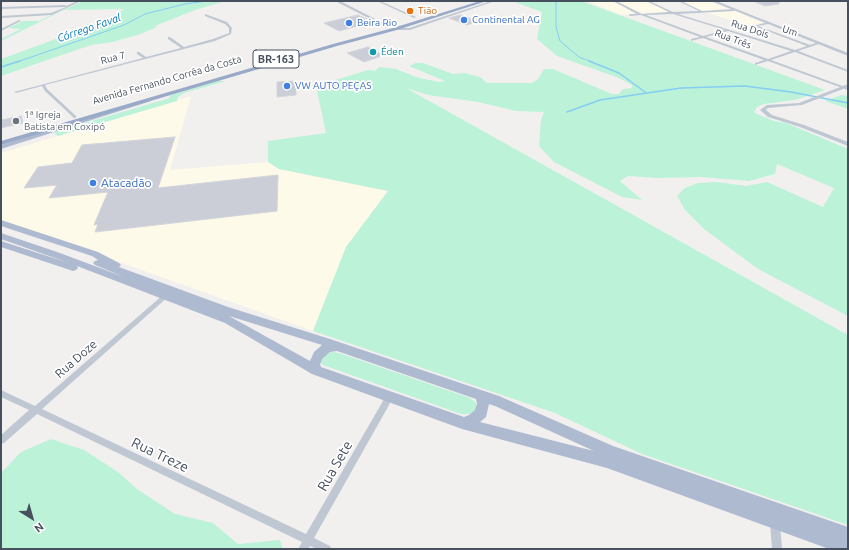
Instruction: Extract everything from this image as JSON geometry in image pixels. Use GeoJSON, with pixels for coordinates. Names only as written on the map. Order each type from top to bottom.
{"type":"FeatureCollection","features":[{"type":"Feature","properties":{"kind":"highway","name":"Avenida Fernando Corrêa da Costa"},"geometry":{"type":"LineString","coordinates":[[66,121],[75,117],[387,26],[423,14],[476,1]]}},
{"type":"Feature","properties":{"kind":"highway","name":"Avenida Fernando Corrêa da Costa"},"geometry":{"type":"LineString","coordinates":[[66,121],[175,92],[335,45],[463,10],[485,1]]}},
{"type":"Feature","properties":{"kind":"highway"},"geometry":{"type":"LineString","coordinates":[[423,14],[432,16],[433,18]]}},
{"type":"Feature","properties":{"kind":"highway"},"geometry":{"type":"LineString","coordinates":[[387,26],[396,29]]}},
{"type":"Feature","properties":{"kind":"highway","name":"BR-163"},"geometry":{"type":"LineString","coordinates":[[1,143],[66,121]]}},
{"type":"Feature","properties":{"kind":"main road","name":"Avenida Fernando Corrêa da Costa"},"geometry":{"type":"LineString","coordinates":[[1,147],[175,92]]}},
{"type":"Feature","properties":{"kind":"main road","name":"BR-163"},"geometry":{"type":"LineString","coordinates":[[1,139],[66,121]]}},
{"type":"Feature","properties":{"kind":"main road"},"geometry":{"type":"LineString","coordinates":[[1,223],[95,254],[137,281],[166,296],[229,320],[316,370],[462,423],[595,458],[848,548]]}},
{"type":"Feature","properties":{"kind":"main road"},"geometry":{"type":"LineString","coordinates":[[1,229],[137,281]]}},
{"type":"Feature","properties":{"kind":"main road"},"geometry":{"type":"LineString","coordinates":[[1,236],[247,318],[337,346],[499,402],[611,452],[848,535]]}},
{"type":"Feature","properties":{"kind":"main road"},"geometry":{"type":"LineString","coordinates":[[1,244],[54,262],[137,281]]}},
{"type":"Feature","properties":{"kind":"main road"},"geometry":{"type":"LineString","coordinates":[[316,370],[314,364],[318,354],[327,348],[337,346]]}},
{"type":"Feature","properties":{"kind":"main road"},"geometry":{"type":"LineString","coordinates":[[462,423],[473,420],[479,415],[483,406],[481,396]]}},
{"type":"Feature","properties":{"kind":"street"},"geometry":{"type":"LineString","coordinates":[[1,17],[52,14],[80,1]]}},
{"type":"Feature","properties":{"kind":"street"},"geometry":{"type":"LineString","coordinates":[[337,1],[387,26]]}},
{"type":"Feature","properties":{"kind":"street"},"geometry":{"type":"LineString","coordinates":[[378,1],[415,17]]}},
{"type":"Feature","properties":{"kind":"street"},"geometry":{"type":"LineString","coordinates":[[396,29],[409,29],[494,1]]}},
{"type":"Feature","properties":{"kind":"street","name":"Rua Três"},"geometry":{"type":"LineString","coordinates":[[614,1],[640,14],[846,87]]}},
{"type":"Feature","properties":{"kind":"street","name":"Rua Dois"},"geometry":{"type":"LineString","coordinates":[[647,1],[673,12],[794,51],[848,71]]}},
{"type":"Feature","properties":{"kind":"street"},"geometry":{"type":"LineString","coordinates":[[678,1],[703,12]]}},
{"type":"Feature","properties":{"kind":"street"},"geometry":{"type":"LineString","coordinates":[[713,1],[848,55]]}},
{"type":"Feature","properties":{"kind":"street"},"geometry":{"type":"LineString","coordinates":[[1,8],[69,6]]}},
{"type":"Feature","properties":{"kind":"street"},"geometry":{"type":"LineString","coordinates":[[630,15],[734,10]]}},
{"type":"Feature","properties":{"kind":"street","name":"Rua 7"},"geometry":{"type":"LineString","coordinates":[[16,92],[214,40],[230,33],[230,28],[226,24],[206,15]]}},
{"type":"Feature","properties":{"kind":"street"},"geometry":{"type":"LineString","coordinates":[[1,17],[20,22],[1,30]]}},
{"type":"Feature","properties":{"kind":"street","name":"Um"},"geometry":{"type":"LineString","coordinates":[[767,23],[756,26],[810,46]]}},
{"type":"Feature","properties":{"kind":"street"},"geometry":{"type":"LineString","coordinates":[[692,40],[728,30]]}},
{"type":"Feature","properties":{"kind":"street"},"geometry":{"type":"LineString","coordinates":[[169,38],[184,48]]}},
{"type":"Feature","properties":{"kind":"street"},"geometry":{"type":"LineString","coordinates":[[756,64],[818,44]]}},
{"type":"Feature","properties":{"kind":"street"},"geometry":{"type":"LineString","coordinates":[[138,53],[145,58]]}},
{"type":"Feature","properties":{"kind":"street"},"geometry":{"type":"LineString","coordinates":[[43,85],[46,90],[75,117]]}},
{"type":"Feature","properties":{"kind":"street"},"geometry":{"type":"LineString","coordinates":[[36,87],[37,89],[46,90]]}},
{"type":"Feature","properties":{"kind":"street"},"geometry":{"type":"LineString","coordinates":[[778,118],[786,118],[791,114],[792,108],[800,104],[846,87]]}},
{"type":"Feature","properties":{"kind":"street"},"geometry":{"type":"LineString","coordinates":[[800,104],[769,107],[764,109],[764,111],[770,116],[813,130],[848,144]]}},
{"type":"Feature","properties":{"kind":"street"},"geometry":{"type":"LineString","coordinates":[[769,107],[779,108],[791,114],[798,122],[813,130]]}},
{"type":"Feature","properties":{"kind":"street","name":"Rua Doze"},"geometry":{"type":"LineString","coordinates":[[1,440],[166,296]]}},
{"type":"Feature","properties":{"kind":"street","name":"Rua Treze"},"geometry":{"type":"LineString","coordinates":[[1,393],[306,545],[327,549]]}},
{"type":"Feature","properties":{"kind":"street","name":"Rua Sete"},"geometry":{"type":"LineString","coordinates":[[306,545],[390,396]]}},
{"type":"Feature","properties":{"kind":"street"},"geometry":{"type":"LineString","coordinates":[[775,521],[778,549]]}},
{"type":"Feature","properties":{"kind":"shaded area"},"geometry":{"type":"Polygon","coordinates":[[[587,1],[612,1],[636,13],[621,15],[587,1]]]}},
{"type":"Feature","properties":{"kind":"shaded area"},"geometry":{"type":"Polygon","coordinates":[[[617,1],[647,1],[670,12],[640,13],[617,1]]]}},
{"type":"Feature","properties":{"kind":"shaded area"},"geometry":{"type":"Polygon","coordinates":[[[681,1],[710,1],[729,9],[702,11],[681,1]]]}},
{"type":"Feature","properties":{"kind":"shaded area"},"geometry":{"type":"Polygon","coordinates":[[[735,11],[763,23],[747,25],[705,12],[735,11]]]}},
{"type":"Feature","properties":{"kind":"shaded area"},"geometry":{"type":"Polygon","coordinates":[[[191,96],[170,170],[268,162],[279,169],[388,191],[346,247],[313,331],[1,220],[1,153],[191,96]]]}},
{"type":"Feature","properties":{"kind":"green space"},"geometry":{"type":"Polygon","coordinates":[[[83,1],[226,1],[195,10],[155,26],[157,27],[140,34],[113,42],[91,45],[1,76],[1,59],[103,22],[124,9],[64,10],[1,41],[1,39],[21,29],[9,28],[23,21],[39,21],[83,1]]]}},
{"type":"Feature","properties":{"kind":"green space"},"geometry":{"type":"Polygon","coordinates":[[[512,1],[581,1],[825,90],[795,100],[764,104],[757,107],[754,112],[774,121],[786,123],[848,149],[848,316],[758,269],[704,229],[685,210],[677,196],[685,188],[698,183],[717,182],[746,186],[767,182],[823,207],[834,188],[777,164],[775,174],[749,181],[701,177],[657,178],[628,176],[620,181],[642,200],[622,197],[554,162],[539,146],[541,120],[544,112],[516,111],[478,102],[428,95],[406,88],[848,335],[848,525],[642,454],[555,413],[313,331],[346,247],[388,191],[279,169],[268,162],[268,141],[326,133],[316,86],[368,70],[375,71],[379,67],[396,69],[419,78],[440,82],[445,81],[409,66],[416,63],[423,63],[453,74],[465,73],[480,77],[487,83],[532,83],[538,79],[544,69],[553,69],[612,94],[619,94],[623,89],[632,88],[632,85],[619,78],[557,56],[537,39],[542,12],[512,1]]]}},
{"type":"Feature","properties":{"kind":"green space"},"geometry":{"type":"Polygon","coordinates":[[[218,81],[226,81],[184,93],[178,97],[177,101],[58,136],[54,132],[170,98],[169,96],[218,81]]]}},
{"type":"Feature","properties":{"kind":"green space"},"geometry":{"type":"Polygon","coordinates":[[[841,95],[848,96],[848,109],[825,101],[841,95]]]}},
{"type":"Feature","properties":{"kind":"green space"},"geometry":{"type":"Polygon","coordinates":[[[333,352],[470,398],[477,405],[476,409],[471,414],[461,414],[320,363],[327,353],[333,352]]]}},
{"type":"Feature","properties":{"kind":"green space"},"geometry":{"type":"Polygon","coordinates":[[[51,439],[84,450],[118,472],[137,489],[175,514],[213,523],[238,544],[280,540],[283,549],[1,549],[1,473],[21,452],[51,439]]]}},
{"type":"Feature","properties":{"kind":"building"},"geometry":{"type":"Polygon","coordinates":[[[753,1],[779,1],[779,4],[765,6],[753,1]]]}},
{"type":"Feature","properties":{"kind":"building","name":"Beira Rio"},"geometry":{"type":"Polygon","coordinates":[[[358,15],[373,22],[339,31],[324,23],[358,15]]]}},
{"type":"Feature","properties":{"kind":"building","name":"Continental AG"},"geometry":{"type":"Polygon","coordinates":[[[460,15],[478,21],[467,25],[449,18],[460,15]]]}},
{"type":"Feature","properties":{"kind":"building"},"geometry":{"type":"Polygon","coordinates":[[[368,47],[381,54],[379,57],[364,62],[347,53],[368,47]]]}},
{"type":"Feature","properties":{"kind":"building","name":"VW AUTO PEÇAS"},"geometry":{"type":"Polygon","coordinates":[[[296,81],[296,95],[277,97],[277,82],[296,81]]]}},
{"type":"Feature","properties":{"kind":"building"},"geometry":{"type":"Polygon","coordinates":[[[21,116],[23,123],[1,128],[1,120],[21,116]]]}},
{"type":"Feature","properties":{"kind":"building","name":"Atacadão"},"geometry":{"type":"Polygon","coordinates":[[[175,137],[158,188],[278,175],[277,211],[95,232],[98,224],[94,225],[108,192],[49,198],[57,185],[24,188],[38,167],[72,163],[82,145],[175,137]]]}},
{"type":"Feature","properties":{"kind":"waterway","name":"Córrego Faval"},"geometry":{"type":"LineString","coordinates":[[19,61],[124,25],[145,14],[185,4],[207,1]]}},
{"type":"Feature","properties":{"kind":"waterway"},"geometry":{"type":"LineString","coordinates":[[556,1],[556,27],[560,41],[579,57],[592,62]]}},
{"type":"Feature","properties":{"kind":"waterway","name":"Córrego Faval"},"geometry":{"type":"LineString","coordinates":[[1,67],[19,61]]}},
{"type":"Feature","properties":{"kind":"waterway"},"geometry":{"type":"LineString","coordinates":[[589,61],[619,73],[645,92]]}},
{"type":"Feature","properties":{"kind":"waterway"},"geometry":{"type":"LineString","coordinates":[[567,112],[600,100],[681,88],[745,86],[791,92],[848,103]]}},
{"type":"Feature","properties":{"kind":"place","name":"Tião"},"geometry":{"type":"Point","coordinates":[410,11]}},
{"type":"Feature","properties":{"kind":"place","name":"Continental AG"},"geometry":{"type":"Point","coordinates":[464,20]}},
{"type":"Feature","properties":{"kind":"place","name":"Beira Rio"},"geometry":{"type":"Point","coordinates":[349,23]}},
{"type":"Feature","properties":{"kind":"place","name":"Éden"},"geometry":{"type":"Point","coordinates":[373,52]}},
{"type":"Feature","properties":{"kind":"place","name":"VW AUTO PEÇAS"},"geometry":{"type":"Point","coordinates":[287,86]}},
{"type":"Feature","properties":{"kind":"place","name":"1ª Igreja Batista em Coxipó"},"geometry":{"type":"Point","coordinates":[16,121]}},
{"type":"Feature","properties":{"kind":"place","name":"Atacadão"},"geometry":{"type":"Point","coordinates":[93,183]}}]}
